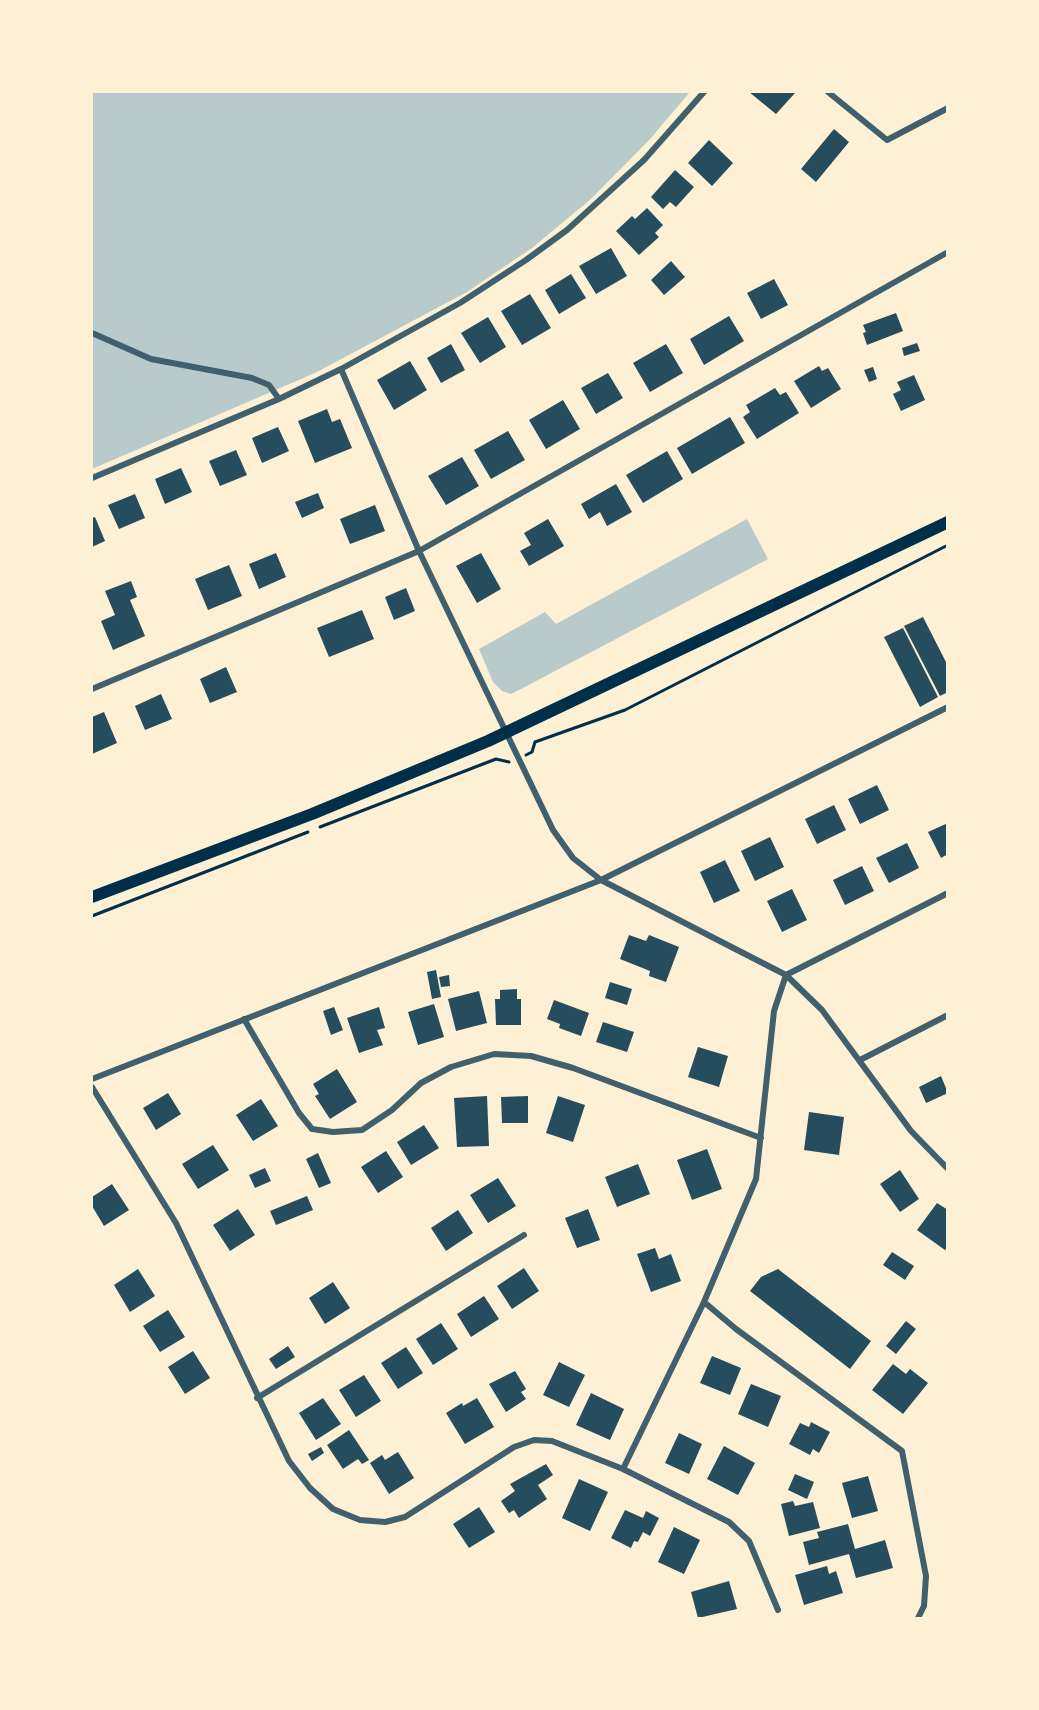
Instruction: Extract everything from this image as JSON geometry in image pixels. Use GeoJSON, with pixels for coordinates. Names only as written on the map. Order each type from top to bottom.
{"type":"FeatureCollection","features":[{"type":"Feature","properties":{"kind":"main road"},"geometry":{"type":"LineString","coordinates":[[92,897],[312,814],[508,732],[948,522]]}},
{"type":"Feature","properties":{"kind":"street"},"geometry":{"type":"LineString","coordinates":[[92,478],[279,399],[341,369],[460,303],[567,230],[644,160],[704,92]]}},
{"type":"Feature","properties":{"kind":"street"},"geometry":{"type":"LineString","coordinates":[[828,92],[887,140],[948,108]]}},
{"type":"Feature","properties":{"kind":"street"},"geometry":{"type":"LineString","coordinates":[[92,689],[419,551],[948,252]]}},
{"type":"Feature","properties":{"kind":"street"},"geometry":{"type":"LineString","coordinates":[[92,333],[151,358],[252,378],[269,385],[279,399]]}},
{"type":"Feature","properties":{"kind":"street"},"geometry":{"type":"LineString","coordinates":[[341,369],[419,551],[554,830],[573,858],[602,880],[786,975],[822,1010],[911,1131],[948,1169]]}},
{"type":"Feature","properties":{"kind":"street"},"geometry":{"type":"LineString","coordinates":[[92,1079],[602,880],[948,707]]}},
{"type":"Feature","properties":{"kind":"street"},"geometry":{"type":"LineString","coordinates":[[623,1469],[704,1302],[756,1179],[774,1011],[786,975],[948,893]]}},
{"type":"Feature","properties":{"kind":"street"},"geometry":{"type":"LineString","coordinates":[[860,1060],[948,1015]]}},
{"type":"Feature","properties":{"kind":"street"},"geometry":{"type":"LineString","coordinates":[[244,1019],[299,1113],[312,1129],[333,1132],[362,1130],[392,1110],[421,1083],[450,1067],[494,1054],[531,1056],[573,1068],[761,1138]]}},
{"type":"Feature","properties":{"kind":"street"},"geometry":{"type":"LineString","coordinates":[[92,1087],[176,1223],[257,1398],[289,1461],[310,1488],[333,1509],[360,1520],[385,1522],[405,1517],[514,1447],[534,1440],[552,1441],[623,1469],[729,1522],[749,1541],[778,1610]]}},
{"type":"Feature","properties":{"kind":"street"},"geometry":{"type":"LineString","coordinates":[[257,1398],[524,1235]]}},
{"type":"Feature","properties":{"kind":"street"},"geometry":{"type":"LineString","coordinates":[[704,1302],[736,1329],[902,1451],[926,1576],[924,1606],[918,1618]]}},
{"type":"Feature","properties":{"kind":"shaded area"},"geometry":{"type":"Polygon","coordinates":[[[92,92],[690,92],[651,138],[591,199],[532,248],[467,292],[315,373],[92,469],[92,92]]]}},
{"type":"Feature","properties":{"kind":"shaded area"},"geometry":{"type":"Polygon","coordinates":[[[747,519],[768,559],[511,694],[502,691],[493,682],[479,649],[545,612],[556,624],[747,519]]]}},
{"type":"Feature","properties":{"kind":"building"},"geometry":{"type":"Polygon","coordinates":[[[749,92],[793,92],[795,93],[776,114],[749,92]]]}},
{"type":"Feature","properties":{"kind":"building"},"geometry":{"type":"Polygon","coordinates":[[[834,129],[849,142],[816,182],[801,169],[834,129]]]}},
{"type":"Feature","properties":{"kind":"building"},"geometry":{"type":"Polygon","coordinates":[[[709,140],[733,163],[712,186],[688,163],[709,140]]]}},
{"type":"Feature","properties":{"kind":"building"},"geometry":{"type":"Polygon","coordinates":[[[675,170],[694,187],[676,207],[670,202],[663,209],[651,197],[675,170]]]}},
{"type":"Feature","properties":{"kind":"building"},"geometry":{"type":"Polygon","coordinates":[[[647,208],[663,225],[655,233],[659,237],[639,255],[616,231],[632,216],[635,219],[647,208]]]}},
{"type":"Feature","properties":{"kind":"building"},"geometry":{"type":"Polygon","coordinates":[[[611,248],[627,276],[596,294],[579,266],[611,248]]]}},
{"type":"Feature","properties":{"kind":"building"},"geometry":{"type":"Polygon","coordinates":[[[671,261],[685,277],[664,295],[651,280],[671,261]]]}},
{"type":"Feature","properties":{"kind":"building"},"geometry":{"type":"Polygon","coordinates":[[[571,274],[586,298],[559,314],[545,290],[571,274]]]}},
{"type":"Feature","properties":{"kind":"building"},"geometry":{"type":"Polygon","coordinates":[[[774,279],[788,305],[761,319],[747,293],[774,279]]]}},
{"type":"Feature","properties":{"kind":"building"},"geometry":{"type":"Polygon","coordinates":[[[530,294],[551,328],[522,345],[501,311],[530,294]]]}},
{"type":"Feature","properties":{"kind":"building"},"geometry":{"type":"Polygon","coordinates":[[[896,313],[903,331],[867,345],[863,325],[896,313]]]}},
{"type":"Feature","properties":{"kind":"building"},"geometry":{"type":"Polygon","coordinates":[[[729,316],[744,341],[704,365],[690,339],[729,316]]]}},
{"type":"Feature","properties":{"kind":"building"},"geometry":{"type":"Polygon","coordinates":[[[488,317],[506,347],[480,363],[461,333],[488,317]]]}},
{"type":"Feature","properties":{"kind":"building"},"geometry":{"type":"Polygon","coordinates":[[[917,343],[920,351],[904,356],[902,348],[917,343]]]}},
{"type":"Feature","properties":{"kind":"building"},"geometry":{"type":"Polygon","coordinates":[[[451,344],[465,370],[441,383],[427,358],[451,344]]]}},
{"type":"Feature","properties":{"kind":"building"},"geometry":{"type":"Polygon","coordinates":[[[666,344],[683,373],[650,392],[633,363],[666,344]]]}},
{"type":"Feature","properties":{"kind":"building"},"geometry":{"type":"Polygon","coordinates":[[[410,361],[427,390],[394,410],[377,380],[410,361]]]}},
{"type":"Feature","properties":{"kind":"building"},"geometry":{"type":"Polygon","coordinates":[[[819,366],[822,371],[828,368],[841,389],[811,408],[794,381],[819,366]]]}},
{"type":"Feature","properties":{"kind":"building"},"geometry":{"type":"Polygon","coordinates":[[[873,367],[877,379],[869,382],[864,370],[873,367]]]}},
{"type":"Feature","properties":{"kind":"building"},"geometry":{"type":"Polygon","coordinates":[[[608,373],[623,398],[596,414],[581,388],[608,373]]]}},
{"type":"Feature","properties":{"kind":"building"},"geometry":{"type":"Polygon","coordinates":[[[914,375],[925,400],[901,411],[893,394],[901,390],[897,382],[914,375]]]}},
{"type":"Feature","properties":{"kind":"building"},"geometry":{"type":"Polygon","coordinates":[[[775,388],[780,395],[786,392],[799,413],[757,439],[743,417],[750,412],[746,405],[775,388]]]}},
{"type":"Feature","properties":{"kind":"building"},"geometry":{"type":"Polygon","coordinates":[[[563,400],[580,429],[546,449],[529,420],[563,400]]]}},
{"type":"Feature","properties":{"kind":"building"},"geometry":{"type":"Polygon","coordinates":[[[327,409],[332,422],[340,419],[352,448],[315,463],[298,421],[327,409]]]}},
{"type":"Feature","properties":{"kind":"building"},"geometry":{"type":"Polygon","coordinates":[[[730,417],[745,443],[692,474],[677,448],[730,417]]]}},
{"type":"Feature","properties":{"kind":"building"},"geometry":{"type":"Polygon","coordinates":[[[278,427],[289,451],[262,463],[252,438],[278,427]]]}},
{"type":"Feature","properties":{"kind":"building"},"geometry":{"type":"Polygon","coordinates":[[[508,431],[525,460],[491,479],[474,450],[508,431]]]}},
{"type":"Feature","properties":{"kind":"building"},"geometry":{"type":"Polygon","coordinates":[[[236,450],[247,475],[220,486],[209,461],[236,450]]]}},
{"type":"Feature","properties":{"kind":"building"},"geometry":{"type":"Polygon","coordinates":[[[667,451],[683,479],[643,503],[626,475],[667,451]]]}},
{"type":"Feature","properties":{"kind":"building"},"geometry":{"type":"Polygon","coordinates":[[[462,457],[479,486],[446,505],[428,476],[462,457]]]}},
{"type":"Feature","properties":{"kind":"building"},"geometry":{"type":"Polygon","coordinates":[[[181,468],[192,492],[165,504],[155,479],[181,468]]]}},
{"type":"Feature","properties":{"kind":"building"},"geometry":{"type":"Polygon","coordinates":[[[616,484],[632,512],[607,526],[600,512],[589,519],[581,504],[616,484]]]}},
{"type":"Feature","properties":{"kind":"building"},"geometry":{"type":"Polygon","coordinates":[[[318,493],[324,508],[302,518],[295,502],[318,493]]]}},
{"type":"Feature","properties":{"kind":"building"},"geometry":{"type":"Polygon","coordinates":[[[135,494],[145,518],[119,529],[108,505],[135,494]]]}},
{"type":"Feature","properties":{"kind":"building"},"geometry":{"type":"Polygon","coordinates":[[[375,505],[385,531],[350,544],[340,519],[375,505]]]}},
{"type":"Feature","properties":{"kind":"building"},"geometry":{"type":"Polygon","coordinates":[[[95,517],[105,541],[92,547],[92,518],[95,517]]]}},
{"type":"Feature","properties":{"kind":"building"},"geometry":{"type":"Polygon","coordinates":[[[548,519],[564,546],[529,566],[520,551],[531,545],[524,533],[548,519]]]}},
{"type":"Feature","properties":{"kind":"building"},"geometry":{"type":"Polygon","coordinates":[[[276,553],[286,577],[259,589],[249,564],[276,553]]]}},
{"type":"Feature","properties":{"kind":"building"},"geometry":{"type":"Polygon","coordinates":[[[481,553],[501,589],[477,603],[456,566],[481,553]]]}},
{"type":"Feature","properties":{"kind":"building"},"geometry":{"type":"Polygon","coordinates":[[[229,565],[242,596],[208,610],[195,579],[229,565]]]}},
{"type":"Feature","properties":{"kind":"building"},"geometry":{"type":"Polygon","coordinates":[[[131,581],[137,597],[130,600],[145,636],[113,650],[101,621],[115,615],[105,591],[131,581]]]}},
{"type":"Feature","properties":{"kind":"building"},"geometry":{"type":"Polygon","coordinates":[[[406,588],[415,611],[394,620],[385,597],[406,588]]]}},
{"type":"Feature","properties":{"kind":"building"},"geometry":{"type":"Polygon","coordinates":[[[362,610],[374,639],[329,657],[317,628],[362,610]]]}},
{"type":"Feature","properties":{"kind":"building"},"geometry":{"type":"Polygon","coordinates":[[[923,617],[948,666],[948,692],[940,696],[904,626],[923,617]]]}},
{"type":"Feature","properties":{"kind":"building"},"geometry":{"type":"Polygon","coordinates":[[[903,628],[938,697],[920,707],[884,637],[903,628]]]}},
{"type":"Feature","properties":{"kind":"building"},"geometry":{"type":"Polygon","coordinates":[[[226,667],[237,692],[210,703],[200,679],[226,667]]]}},
{"type":"Feature","properties":{"kind":"building"},"geometry":{"type":"Polygon","coordinates":[[[161,694],[172,719],[145,730],[135,706],[161,694]]]}},
{"type":"Feature","properties":{"kind":"building"},"geometry":{"type":"Polygon","coordinates":[[[104,712],[117,743],[92,754],[92,717],[104,712]]]}},
{"type":"Feature","properties":{"kind":"building"},"geometry":{"type":"Polygon","coordinates":[[[877,785],[889,810],[860,824],[848,799],[877,785]]]}},
{"type":"Feature","properties":{"kind":"building"},"geometry":{"type":"Polygon","coordinates":[[[834,805],[846,830],[817,844],[805,819],[834,805]]]}},
{"type":"Feature","properties":{"kind":"building"},"geometry":{"type":"Polygon","coordinates":[[[948,823],[948,854],[941,858],[928,832],[948,823]]]}},
{"type":"Feature","properties":{"kind":"building"},"geometry":{"type":"Polygon","coordinates":[[[770,837],[784,867],[755,881],[741,851],[770,837]]]}},
{"type":"Feature","properties":{"kind":"building"},"geometry":{"type":"Polygon","coordinates":[[[907,843],[919,868],[889,883],[876,858],[907,843]]]}},
{"type":"Feature","properties":{"kind":"building"},"geometry":{"type":"Polygon","coordinates":[[[725,860],[740,891],[714,903],[700,872],[725,860]]]}},
{"type":"Feature","properties":{"kind":"building"},"geometry":{"type":"Polygon","coordinates":[[[862,866],[874,891],[845,905],[833,880],[862,866]]]}},
{"type":"Feature","properties":{"kind":"building"},"geometry":{"type":"Polygon","coordinates":[[[792,889],[807,920],[782,932],[767,901],[792,889]]]}},
{"type":"Feature","properties":{"kind":"building"},"geometry":{"type":"Polygon","coordinates":[[[629,935],[646,941],[649,935],[679,947],[666,982],[649,976],[650,971],[620,959],[629,935]]]}},
{"type":"Feature","properties":{"kind":"building"},"geometry":{"type":"Polygon","coordinates":[[[436,970],[441,997],[432,999],[427,972],[436,970]]]}},
{"type":"Feature","properties":{"kind":"building"},"geometry":{"type":"Polygon","coordinates":[[[449,975],[450,986],[441,987],[439,977],[449,975]]]}},
{"type":"Feature","properties":{"kind":"building"},"geometry":{"type":"Polygon","coordinates":[[[610,982],[632,989],[627,1005],[605,998],[610,982]]]}},
{"type":"Feature","properties":{"kind":"building"},"geometry":{"type":"Polygon","coordinates":[[[517,989],[517,999],[521,999],[521,1025],[496,1025],[495,999],[500,999],[500,990],[517,989]]]}},
{"type":"Feature","properties":{"kind":"building"},"geometry":{"type":"Polygon","coordinates":[[[479,991],[487,1023],[456,1031],[448,999],[479,991]]]}},
{"type":"Feature","properties":{"kind":"building"},"geometry":{"type":"Polygon","coordinates":[[[554,1000],[589,1013],[581,1036],[559,1028],[560,1024],[547,1019],[554,1000]]]}},
{"type":"Feature","properties":{"kind":"building"},"geometry":{"type":"Polygon","coordinates":[[[434,1004],[444,1037],[418,1045],[408,1012],[434,1004]]]}},
{"type":"Feature","properties":{"kind":"building"},"geometry":{"type":"Polygon","coordinates":[[[334,1007],[343,1030],[331,1035],[323,1011],[334,1007]]]}},
{"type":"Feature","properties":{"kind":"building"},"geometry":{"type":"Polygon","coordinates":[[[379,1007],[385,1028],[377,1030],[383,1045],[359,1053],[347,1018],[379,1007]]]}},
{"type":"Feature","properties":{"kind":"building"},"geometry":{"type":"Polygon","coordinates":[[[603,1022],[634,1032],[627,1052],[596,1042],[603,1022]]]}},
{"type":"Feature","properties":{"kind":"building"},"geometry":{"type":"Polygon","coordinates":[[[698,1047],[728,1056],[719,1087],[688,1077],[698,1047]]]}},
{"type":"Feature","properties":{"kind":"building"},"geometry":{"type":"Polygon","coordinates":[[[337,1069],[357,1102],[330,1119],[315,1096],[319,1094],[313,1084],[337,1069]]]}},
{"type":"Feature","properties":{"kind":"building"},"geometry":{"type":"Polygon","coordinates":[[[941,1076],[948,1093],[926,1103],[919,1087],[941,1076]]]}},
{"type":"Feature","properties":{"kind":"building"},"geometry":{"type":"Polygon","coordinates":[[[168,1093],[181,1114],[156,1130],[143,1108],[168,1093]]]}},
{"type":"Feature","properties":{"kind":"building"},"geometry":{"type":"Polygon","coordinates":[[[487,1096],[489,1146],[457,1147],[454,1098],[487,1096]]]}},
{"type":"Feature","properties":{"kind":"building"},"geometry":{"type":"Polygon","coordinates":[[[528,1096],[528,1123],[502,1123],[501,1097],[528,1096]]]}},
{"type":"Feature","properties":{"kind":"building"},"geometry":{"type":"Polygon","coordinates":[[[558,1096],[585,1105],[573,1142],[546,1133],[558,1096]]]}},
{"type":"Feature","properties":{"kind":"building"},"geometry":{"type":"Polygon","coordinates":[[[261,1099],[278,1126],[253,1141],[236,1115],[261,1099]]]}},
{"type":"Feature","properties":{"kind":"building"},"geometry":{"type":"Polygon","coordinates":[[[809,1112],[844,1117],[839,1155],[804,1150],[809,1112]]]}},
{"type":"Feature","properties":{"kind":"building"},"geometry":{"type":"Polygon","coordinates":[[[424,1125],[439,1148],[411,1165],[397,1142],[424,1125]]]}},
{"type":"Feature","properties":{"kind":"building"},"geometry":{"type":"Polygon","coordinates":[[[213,1145],[229,1170],[198,1189],[182,1164],[213,1145]]]}},
{"type":"Feature","properties":{"kind":"building"},"geometry":{"type":"Polygon","coordinates":[[[707,1149],[722,1189],[692,1200],[677,1160],[707,1149]]]}},
{"type":"Feature","properties":{"kind":"building"},"geometry":{"type":"Polygon","coordinates":[[[386,1151],[403,1177],[378,1193],[361,1167],[386,1151]]]}},
{"type":"Feature","properties":{"kind":"building"},"geometry":{"type":"Polygon","coordinates":[[[318,1153],[331,1183],[319,1188],[306,1159],[318,1153]]]}},
{"type":"Feature","properties":{"kind":"building"},"geometry":{"type":"Polygon","coordinates":[[[638,1164],[650,1194],[617,1207],[605,1177],[638,1164]]]}},
{"type":"Feature","properties":{"kind":"building"},"geometry":{"type":"Polygon","coordinates":[[[265,1168],[271,1181],[255,1188],[249,1175],[265,1168]]]}},
{"type":"Feature","properties":{"kind":"building"},"geometry":{"type":"Polygon","coordinates":[[[900,1170],[919,1199],[900,1212],[880,1184],[900,1170]]]}},
{"type":"Feature","properties":{"kind":"building"},"geometry":{"type":"Polygon","coordinates":[[[498,1178],[516,1206],[488,1223],[470,1195],[498,1178]]]}},
{"type":"Feature","properties":{"kind":"building"},"geometry":{"type":"Polygon","coordinates":[[[112,1184],[129,1210],[104,1226],[92,1206],[92,1197],[112,1184]]]}},
{"type":"Feature","properties":{"kind":"building"},"geometry":{"type":"Polygon","coordinates":[[[307,1196],[313,1210],[276,1225],[270,1211],[307,1196]]]}},
{"type":"Feature","properties":{"kind":"building"},"geometry":{"type":"Polygon","coordinates":[[[937,1203],[948,1210],[948,1247],[945,1250],[917,1230],[937,1203]]]}},
{"type":"Feature","properties":{"kind":"building"},"geometry":{"type":"Polygon","coordinates":[[[238,1209],[255,1235],[230,1251],[213,1225],[238,1209]]]}},
{"type":"Feature","properties":{"kind":"building"},"geometry":{"type":"Polygon","coordinates":[[[588,1209],[600,1240],[577,1248],[565,1218],[588,1209]]]}},
{"type":"Feature","properties":{"kind":"building"},"geometry":{"type":"Polygon","coordinates":[[[458,1210],[473,1233],[446,1251],[431,1228],[458,1210]]]}},
{"type":"Feature","properties":{"kind":"building"},"geometry":{"type":"Polygon","coordinates":[[[655,1248],[659,1259],[671,1254],[681,1281],[651,1292],[637,1254],[655,1248]]]}},
{"type":"Feature","properties":{"kind":"building"},"geometry":{"type":"Polygon","coordinates":[[[892,1252],[914,1266],[905,1280],[883,1265],[892,1252]]]}},
{"type":"Feature","properties":{"kind":"building"},"geometry":{"type":"Polygon","coordinates":[[[524,1268],[539,1291],[512,1309],[497,1286],[524,1268]]]}},
{"type":"Feature","properties":{"kind":"building"},"geometry":{"type":"Polygon","coordinates":[[[138,1269],[155,1296],[130,1312],[114,1285],[138,1269]]]}},
{"type":"Feature","properties":{"kind":"building"},"geometry":{"type":"Polygon","coordinates":[[[778,1269],[871,1341],[850,1369],[750,1291],[761,1277],[778,1269]]]}},
{"type":"Feature","properties":{"kind":"building"},"geometry":{"type":"Polygon","coordinates":[[[333,1282],[350,1308],[325,1324],[309,1298],[333,1282]]]}},
{"type":"Feature","properties":{"kind":"building"},"geometry":{"type":"Polygon","coordinates":[[[484,1296],[499,1319],[471,1337],[457,1314],[484,1296]]]}},
{"type":"Feature","properties":{"kind":"building"},"geometry":{"type":"Polygon","coordinates":[[[168,1310],[185,1337],[160,1352],[143,1326],[168,1310]]]}},
{"type":"Feature","properties":{"kind":"building"},"geometry":{"type":"Polygon","coordinates":[[[906,1321],[916,1329],[896,1354],[886,1346],[906,1321]]]}},
{"type":"Feature","properties":{"kind":"building"},"geometry":{"type":"Polygon","coordinates":[[[441,1323],[458,1349],[433,1365],[416,1339],[441,1323]]]}},
{"type":"Feature","properties":{"kind":"building"},"geometry":{"type":"Polygon","coordinates":[[[288,1346],[295,1357],[276,1369],[269,1359],[288,1346]]]}},
{"type":"Feature","properties":{"kind":"building"},"geometry":{"type":"Polygon","coordinates":[[[406,1347],[423,1373],[398,1389],[381,1363],[406,1347]]]}},
{"type":"Feature","properties":{"kind":"building"},"geometry":{"type":"Polygon","coordinates":[[[193,1351],[210,1378],[185,1394],[168,1367],[193,1351]]]}},
{"type":"Feature","properties":{"kind":"building"},"geometry":{"type":"Polygon","coordinates":[[[712,1356],[741,1368],[730,1395],[700,1383],[712,1356]]]}},
{"type":"Feature","properties":{"kind":"building"},"geometry":{"type":"Polygon","coordinates":[[[559,1362],[585,1375],[569,1407],[543,1395],[559,1362]]]}},
{"type":"Feature","properties":{"kind":"building"},"geometry":{"type":"Polygon","coordinates":[[[893,1364],[906,1374],[910,1369],[928,1383],[903,1414],[872,1390],[893,1364]]]}},
{"type":"Feature","properties":{"kind":"building"},"geometry":{"type":"Polygon","coordinates":[[[515,1371],[526,1389],[521,1392],[526,1399],[506,1412],[489,1384],[515,1371]]]}},
{"type":"Feature","properties":{"kind":"building"},"geometry":{"type":"Polygon","coordinates":[[[364,1375],[381,1401],[356,1417],[339,1390],[364,1375]]]}},
{"type":"Feature","properties":{"kind":"building"},"geometry":{"type":"Polygon","coordinates":[[[751,1384],[781,1396],[768,1427],[738,1414],[751,1384]]]}},
{"type":"Feature","properties":{"kind":"building"},"geometry":{"type":"Polygon","coordinates":[[[591,1393],[624,1409],[610,1440],[576,1425],[591,1393]]]}},
{"type":"Feature","properties":{"kind":"building"},"geometry":{"type":"Polygon","coordinates":[[[323,1398],[341,1424],[316,1440],[299,1413],[323,1398]]]}},
{"type":"Feature","properties":{"kind":"building"},"geometry":{"type":"Polygon","coordinates":[[[477,1398],[494,1427],[465,1444],[446,1413],[462,1403],[463,1406],[477,1398]]]}},
{"type":"Feature","properties":{"kind":"building"},"geometry":{"type":"Polygon","coordinates":[[[811,1422],[830,1432],[819,1453],[813,1449],[810,1455],[789,1444],[800,1423],[809,1427],[811,1422]]]}},
{"type":"Feature","properties":{"kind":"building"},"geometry":{"type":"Polygon","coordinates":[[[349,1430],[369,1460],[362,1464],[358,1459],[343,1469],[327,1445],[349,1430]]]}},
{"type":"Feature","properties":{"kind":"building"},"geometry":{"type":"Polygon","coordinates":[[[679,1433],[702,1444],[689,1474],[665,1463],[679,1433]]]}},
{"type":"Feature","properties":{"kind":"building"},"geometry":{"type":"Polygon","coordinates":[[[724,1446],[755,1463],[738,1495],[707,1479],[724,1446]]]}},
{"type":"Feature","properties":{"kind":"building"},"geometry":{"type":"Polygon","coordinates":[[[321,1447],[324,1453],[312,1461],[308,1454],[321,1447]]]}},
{"type":"Feature","properties":{"kind":"building"},"geometry":{"type":"Polygon","coordinates":[[[398,1452],[414,1478],[389,1494],[370,1463],[382,1455],[385,1460],[398,1452]]]}},
{"type":"Feature","properties":{"kind":"building"},"geometry":{"type":"Polygon","coordinates":[[[546,1464],[553,1475],[538,1485],[547,1499],[519,1518],[514,1510],[509,1513],[501,1501],[515,1491],[510,1484],[546,1464]]]}},
{"type":"Feature","properties":{"kind":"building"},"geometry":{"type":"Polygon","coordinates":[[[795,1474],[814,1482],[807,1499],[788,1490],[795,1474]]]}},
{"type":"Feature","properties":{"kind":"building"},"geometry":{"type":"Polygon","coordinates":[[[868,1476],[878,1511],[852,1518],[842,1483],[868,1476]]]}},
{"type":"Feature","properties":{"kind":"building"},"geometry":{"type":"Polygon","coordinates":[[[579,1479],[608,1492],[590,1531],[562,1518],[579,1479]]]}},
{"type":"Feature","properties":{"kind":"building"},"geometry":{"type":"Polygon","coordinates":[[[793,1501],[795,1506],[813,1502],[820,1528],[789,1536],[781,1504],[793,1501]]]}},
{"type":"Feature","properties":{"kind":"building"},"geometry":{"type":"Polygon","coordinates":[[[479,1507],[495,1532],[469,1548],[453,1524],[479,1507]]]}},
{"type":"Feature","properties":{"kind":"building"},"geometry":{"type":"Polygon","coordinates":[[[625,1510],[643,1518],[646,1511],[659,1518],[650,1536],[643,1532],[638,1542],[634,1541],[631,1548],[611,1538],[625,1510]]]}},
{"type":"Feature","properties":{"kind":"building"},"geometry":{"type":"Polygon","coordinates":[[[848,1524],[855,1549],[885,1540],[893,1568],[856,1578],[849,1554],[809,1565],[803,1542],[819,1538],[817,1532],[848,1524]]]}},
{"type":"Feature","properties":{"kind":"building"},"geometry":{"type":"Polygon","coordinates":[[[674,1527],[700,1540],[684,1574],[658,1562],[674,1527]]]}},
{"type":"Feature","properties":{"kind":"building"},"geometry":{"type":"Polygon","coordinates":[[[827,1566],[829,1574],[836,1571],[843,1593],[804,1605],[795,1575],[827,1566]]]}},
{"type":"Feature","properties":{"kind":"building"},"geometry":{"type":"Polygon","coordinates":[[[729,1581],[737,1609],[698,1618],[691,1592],[729,1581]]]}}]}
